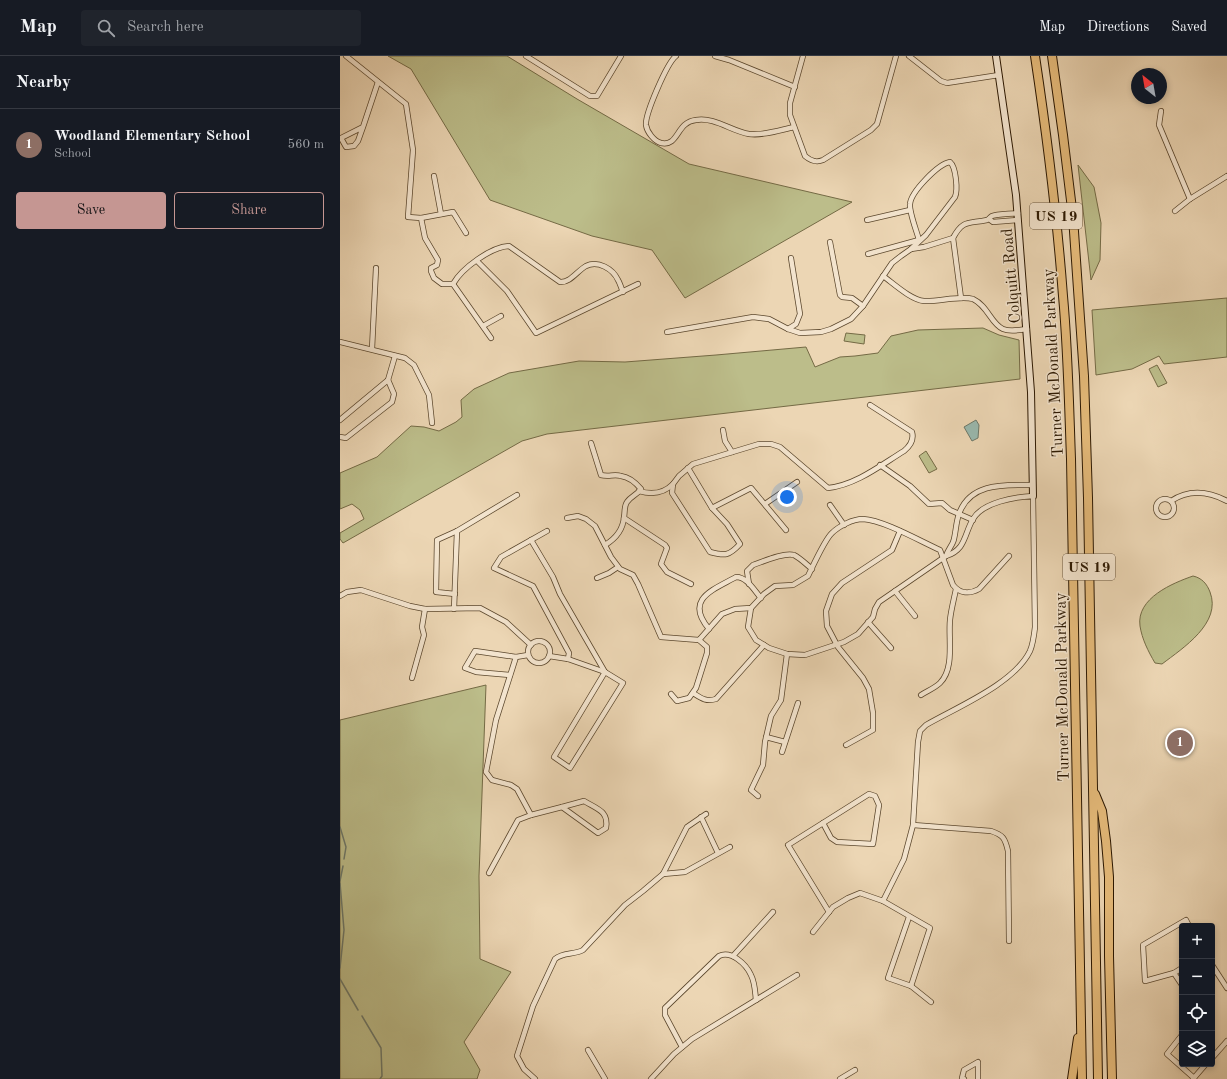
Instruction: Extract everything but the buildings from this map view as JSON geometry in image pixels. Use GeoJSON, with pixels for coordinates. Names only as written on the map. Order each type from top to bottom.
{"type":"FeatureCollection","features":[{"type":"Feature","properties":{"kind":"highway","name":"Turner McDonald Parkway"},"geometry":{"type":"LineString","coordinates":[[1035,56],[1057,225],[1064,298],[1068,378],[1071,459],[1082,1079]]}},
{"type":"Feature","properties":{"kind":"highway","name":"Turner McDonald Parkway"},"geometry":{"type":"LineString","coordinates":[[1052,56],[1064,142],[1073,224],[1084,368],[1098,1079]]}},
{"type":"Feature","properties":{"kind":"highway"},"geometry":{"type":"LineString","coordinates":[[1093,788],[1102,811],[1107,856],[1112,1079]]}},
{"type":"Feature","properties":{"kind":"highway"},"geometry":{"type":"LineString","coordinates":[[1072,1079],[1075,1051],[1081,1025]]}},
{"type":"Feature","properties":{"kind":"street"},"geometry":{"type":"LineString","coordinates":[[346,56],[406,104],[413,150],[408,217],[421,218],[453,212],[466,234]]}},
{"type":"Feature","properties":{"kind":"street"},"geometry":{"type":"LineString","coordinates":[[526,56],[590,96],[597,96],[621,56]]}},
{"type":"Feature","properties":{"kind":"street"},"geometry":{"type":"LineString","coordinates":[[676,56],[664,72],[647,117],[646,125],[654,140],[662,143],[670,142],[676,138],[680,129],[686,123],[702,119],[710,120],[749,134],[766,133],[794,127]]}},
{"type":"Feature","properties":{"kind":"street"},"geometry":{"type":"LineString","coordinates":[[715,56],[729,60],[795,87]]}},
{"type":"Feature","properties":{"kind":"street"},"geometry":{"type":"LineString","coordinates":[[803,56],[790,103],[790,115],[805,156],[815,162],[823,160],[871,130],[877,124],[896,56]]}},
{"type":"Feature","properties":{"kind":"street"},"geometry":{"type":"LineString","coordinates":[[909,56],[941,81],[947,83],[999,75]]}},
{"type":"Feature","properties":{"kind":"street","name":"Colquitt Road"},"geometry":{"type":"LineString","coordinates":[[996,56],[1018,217],[1031,392],[1033,496]]}},
{"type":"Feature","properties":{"kind":"street"},"geometry":{"type":"LineString","coordinates":[[363,127],[341,138],[346,147],[354,146],[358,141],[363,127],[378,82]]}},
{"type":"Feature","properties":{"kind":"street"},"geometry":{"type":"LineString","coordinates":[[1162,111],[1159,125],[1190,199]]}},
{"type":"Feature","properties":{"kind":"street"},"geometry":{"type":"LineString","coordinates":[[667,332],[753,317],[777,322],[788,329],[800,333],[810,333],[831,329],[850,320],[863,306],[892,263],[911,249],[926,234],[955,197],[957,192],[954,168],[950,162],[943,164],[932,172],[910,202],[910,210],[919,240]]}},
{"type":"Feature","properties":{"kind":"street"},"geometry":{"type":"LineString","coordinates":[[434,176],[441,214]]}},
{"type":"Feature","properties":{"kind":"street"},"geometry":{"type":"LineString","coordinates":[[1175,211],[1190,199],[1227,176]]}},
{"type":"Feature","properties":{"kind":"street"},"geometry":{"type":"LineString","coordinates":[[867,220],[910,210]]}},
{"type":"Feature","properties":{"kind":"street"},"geometry":{"type":"LineString","coordinates":[[961,298],[952,238],[956,231],[963,225],[970,222],[989,219],[993,222],[1018,217]]}},
{"type":"Feature","properties":{"kind":"street"},"geometry":{"type":"LineString","coordinates":[[421,218],[425,238],[439,262],[431,268],[430,272],[434,278],[442,284],[454,284]]}},
{"type":"Feature","properties":{"kind":"street"},"geometry":{"type":"LineString","coordinates":[[911,249],[924,247],[952,238]]}},
{"type":"Feature","properties":{"kind":"street"},"geometry":{"type":"LineString","coordinates":[[868,254],[919,240]]}},
{"type":"Feature","properties":{"kind":"street"},"geometry":{"type":"LineString","coordinates":[[830,242],[840,295],[842,297],[852,298],[863,306]]}},
{"type":"Feature","properties":{"kind":"street"},"geometry":{"type":"LineString","coordinates":[[454,284],[456,279],[477,261],[495,249],[509,246],[560,282],[565,282],[588,265],[601,265],[612,271],[618,279],[623,292]]}},
{"type":"Feature","properties":{"kind":"street"},"geometry":{"type":"LineString","coordinates":[[788,329],[796,324],[800,314],[791,258]]}},
{"type":"Feature","properties":{"kind":"street"},"geometry":{"type":"LineString","coordinates":[[477,261],[507,291],[536,333],[638,284]]}},
{"type":"Feature","properties":{"kind":"street"},"geometry":{"type":"LineString","coordinates":[[372,350],[376,268]]}},
{"type":"Feature","properties":{"kind":"street"},"geometry":{"type":"LineString","coordinates":[[883,276],[916,299],[924,301],[961,298],[972,299],[980,303],[998,326],[1006,330],[1027,329]]}},
{"type":"Feature","properties":{"kind":"street"},"geometry":{"type":"LineString","coordinates":[[454,284],[491,338]]}},
{"type":"Feature","properties":{"kind":"street"},"geometry":{"type":"LineString","coordinates":[[483,326],[501,316]]}},
{"type":"Feature","properties":{"kind":"street"},"geometry":{"type":"LineString","coordinates":[[340,342],[405,358],[414,366],[429,395],[432,423]]}},
{"type":"Feature","properties":{"kind":"street"},"geometry":{"type":"LineString","coordinates":[[340,420],[388,380],[395,356]]}},
{"type":"Feature","properties":{"kind":"street"},"geometry":{"type":"LineString","coordinates":[[340,437],[346,438],[392,402],[394,394],[388,380]]}},
{"type":"Feature","properties":{"kind":"street"},"geometry":{"type":"LineString","coordinates":[[639,491],[648,494],[659,493],[673,484],[679,476],[693,464],[759,444],[771,444],[780,447],[828,488],[845,485],[908,448],[912,438],[913,433],[870,405]]}},
{"type":"Feature","properties":{"kind":"street"},"geometry":{"type":"LineString","coordinates":[[723,430],[725,441],[732,452]]}},
{"type":"Feature","properties":{"kind":"street"},"geometry":{"type":"LineString","coordinates":[[591,443],[602,475],[607,477],[621,476],[628,478],[634,481],[641,488],[627,501],[621,530],[614,540],[605,545]]}},
{"type":"Feature","properties":{"kind":"street"},"geometry":{"type":"LineString","coordinates":[[880,465],[910,486],[929,504],[942,503],[950,510],[973,520]]}},
{"type":"Feature","properties":{"kind":"street"},"geometry":{"type":"LineString","coordinates":[[673,484],[672,493],[710,552],[722,555],[733,552],[740,544],[727,524],[712,508],[688,468]]}},
{"type":"Feature","properties":{"kind":"street"},"geometry":{"type":"LineString","coordinates":[[765,504],[797,482]]}},
{"type":"Feature","properties":{"kind":"street"},"geometry":{"type":"LineString","coordinates":[[945,557],[952,546],[959,514],[967,501],[975,494],[983,489],[999,485],[1032,485]]}},
{"type":"Feature","properties":{"kind":"street"},"geometry":{"type":"LineString","coordinates":[[712,508],[751,488],[786,530]]}},
{"type":"Feature","properties":{"kind":"street"},"geometry":{"type":"LineString","coordinates":[[1171,501],[1185,494],[1201,492],[1216,495],[1227,500]]}},
{"type":"Feature","properties":{"kind":"street"},"geometry":{"type":"LineString","coordinates":[[455,594],[436,592],[438,540],[457,531],[517,495]]}},
{"type":"Feature","properties":{"kind":"street"},"geometry":{"type":"LineString","coordinates":[[883,901],[904,859],[913,825],[920,731],[926,724],[1001,683],[1020,665],[1030,651],[1034,639],[1035,628],[1033,496],[1022,497],[990,505],[979,512],[973,520],[965,541],[959,548],[952,554],[945,557],[879,602],[873,617],[858,634],[837,645],[805,655],[787,654],[764,645],[756,640],[748,627],[751,608],[775,586],[793,585],[808,576],[831,533],[844,525],[861,519],[870,520],[900,531],[940,550],[945,557],[950,580],[956,590],[965,593],[970,593],[979,589],[1009,556]]}},
{"type":"Feature","properties":{"kind":"street"},"geometry":{"type":"LineString","coordinates":[[830,505],[844,525]]}},
{"type":"Feature","properties":{"kind":"street"},"geometry":{"type":"LineString","coordinates":[[567,518],[578,516],[586,519],[595,526],[610,558],[620,569],[633,575],[661,638],[700,640],[706,647],[707,653],[693,693],[689,698],[677,701],[671,694]]}},
{"type":"Feature","properties":{"kind":"street"},"geometry":{"type":"LineString","coordinates":[[624,518],[665,545],[667,548],[661,564],[667,572],[691,584]]}},
{"type":"Feature","properties":{"kind":"street"},"geometry":{"type":"LineString","coordinates":[[454,609],[457,531]]}},
{"type":"Feature","properties":{"kind":"street"},"geometry":{"type":"LineString","coordinates":[[547,531],[501,557],[494,568],[533,586],[569,653],[568,660]]}},
{"type":"Feature","properties":{"kind":"street"},"geometry":{"type":"LineString","coordinates":[[846,745],[873,730],[873,713],[868,689],[863,678],[837,645],[827,626],[826,610],[832,594],[842,583],[892,550],[900,531]]}},
{"type":"Feature","properties":{"kind":"street"},"geometry":{"type":"LineString","coordinates":[[531,540],[605,672]]}},
{"type":"Feature","properties":{"kind":"street"},"geometry":{"type":"LineString","coordinates":[[749,584],[747,570],[753,565],[780,556],[795,556],[812,569]]}},
{"type":"Feature","properties":{"kind":"street"},"geometry":{"type":"LineString","coordinates":[[597,578],[618,567]]}},
{"type":"Feature","properties":{"kind":"street"},"geometry":{"type":"LineString","coordinates":[[709,629],[704,624],[700,615],[700,602],[702,598],[736,577],[740,577],[749,584],[761,598]]}},
{"type":"Feature","properties":{"kind":"street"},"geometry":{"type":"LineString","coordinates":[[340,596],[347,592],[361,590],[410,606],[425,609],[480,608],[506,622],[531,645]]}},
{"type":"Feature","properties":{"kind":"street"},"geometry":{"type":"LineString","coordinates":[[921,695],[940,683],[947,670],[950,654],[950,619],[956,590]]}},
{"type":"Feature","properties":{"kind":"street"},"geometry":{"type":"LineString","coordinates":[[895,591],[915,616]]}},
{"type":"Feature","properties":{"kind":"street"},"geometry":{"type":"LineString","coordinates":[[700,640],[722,614],[734,609],[751,608]]}},
{"type":"Feature","properties":{"kind":"street"},"geometry":{"type":"LineString","coordinates":[[412,678],[424,636],[422,628],[425,609]]}},
{"type":"Feature","properties":{"kind":"street"},"geometry":{"type":"LineString","coordinates":[[868,622],[891,648]]}},
{"type":"Feature","properties":{"kind":"street"},"geometry":{"type":"LineString","coordinates":[[537,642],[544,642],[550,650],[549,656],[545,661],[537,663],[532,660],[528,655],[528,650],[531,645],[537,642]]}},
{"type":"Feature","properties":{"kind":"street"},"geometry":{"type":"LineString","coordinates":[[693,693],[705,701],[716,699],[764,645]]}},
{"type":"Feature","properties":{"kind":"street"},"geometry":{"type":"LineString","coordinates":[[510,675],[476,672],[465,668],[475,651],[516,657],[528,655]]}},
{"type":"Feature","properties":{"kind":"street"},"geometry":{"type":"LineString","coordinates":[[758,796],[751,790],[763,764],[766,737],[771,716],[781,700],[787,654]]}},
{"type":"Feature","properties":{"kind":"street"},"geometry":{"type":"LineString","coordinates":[[549,656],[568,660],[605,672],[623,683],[570,768],[554,757],[605,672]]}},
{"type":"Feature","properties":{"kind":"street"},"geometry":{"type":"LineString","coordinates":[[516,657],[496,720],[486,772],[492,780],[510,784],[517,789],[531,815]]}},
{"type":"Feature","properties":{"kind":"street"},"geometry":{"type":"LineString","coordinates":[[782,752],[798,703]]}},
{"type":"Feature","properties":{"kind":"street"},"geometry":{"type":"LineString","coordinates":[[766,737],[785,742]]}},
{"type":"Feature","properties":{"kind":"street"},"geometry":{"type":"LineString","coordinates":[[823,823],[831,838],[837,842],[873,844],[879,805],[875,796],[869,794],[788,845],[829,912]]}},
{"type":"Feature","properties":{"kind":"street"},"geometry":{"type":"LineString","coordinates":[[489,873],[518,820],[531,815],[584,801],[604,813],[607,821],[606,828],[598,833],[562,807]]}},
{"type":"Feature","properties":{"kind":"street"},"geometry":{"type":"LineString","coordinates":[[535,1079],[524,1069],[517,1056],[533,1006],[555,959],[561,955],[583,950],[626,905],[663,874],[687,827],[706,814]]}},
{"type":"Feature","properties":{"kind":"street"},"geometry":{"type":"LineString","coordinates":[[701,817],[718,854]]}},
{"type":"Feature","properties":{"kind":"street"},"geometry":{"type":"LineString","coordinates":[[913,825],[991,831],[1001,835],[1006,841],[1008,851],[1009,941]]}},
{"type":"Feature","properties":{"kind":"street"},"geometry":{"type":"LineString","coordinates":[[663,874],[685,872],[730,846]]}},
{"type":"Feature","properties":{"kind":"street"},"geometry":{"type":"LineString","coordinates":[[813,932],[833,907],[848,898],[860,893],[883,901],[930,928],[911,986]]}},
{"type":"Feature","properties":{"kind":"street"},"geometry":{"type":"LineString","coordinates":[[733,956],[772,912]]}},
{"type":"Feature","properties":{"kind":"street"},"geometry":{"type":"LineString","coordinates":[[909,917],[888,978],[911,986],[931,1002]]}},
{"type":"Feature","properties":{"kind":"street"},"geometry":{"type":"LineString","coordinates":[[1179,924],[1143,944],[1145,981],[1174,973],[1179,970]]}},
{"type":"Feature","properties":{"kind":"street"},"geometry":{"type":"LineString","coordinates":[[682,1047],[665,1015],[665,1008],[718,956],[727,954],[733,956],[745,966],[754,983],[756,1000]]}},
{"type":"Feature","properties":{"kind":"street"},"geometry":{"type":"LineString","coordinates":[[1215,970],[1227,988]]}},
{"type":"Feature","properties":{"kind":"street"},"geometry":{"type":"LineString","coordinates":[[1174,973],[1179,980]]}},
{"type":"Feature","properties":{"kind":"street"},"geometry":{"type":"LineString","coordinates":[[651,1079],[682,1047],[797,975]]}},
{"type":"Feature","properties":{"kind":"street"},"geometry":{"type":"LineString","coordinates":[[1179,1039],[1167,1054],[1179,1065]]}},
{"type":"Feature","properties":{"kind":"street"},"geometry":{"type":"LineString","coordinates":[[1215,1055],[1227,1041]]}},
{"type":"Feature","properties":{"kind":"street"},"geometry":{"type":"LineString","coordinates":[[588,1050],[605,1079]]}},
{"type":"Feature","properties":{"kind":"street"},"geometry":{"type":"LineString","coordinates":[[964,1079],[962,1078],[964,1070],[978,1062],[978,1079]]}},
{"type":"Feature","properties":{"kind":"street"},"geometry":{"type":"LineString","coordinates":[[1181,1067],[1193,1079],[1203,1067]]}},
{"type":"Feature","properties":{"kind":"street"},"geometry":{"type":"LineString","coordinates":[[840,1079],[855,1070]]}},
{"type":"Feature","properties":{"kind":"green space"},"geometry":{"type":"Polygon","coordinates":[[[388,56],[507,56],[577,99],[689,164],[852,202],[685,298],[652,250],[592,236],[490,200],[411,69],[388,56]]]}},
{"type":"Feature","properties":{"kind":"green space"},"geometry":{"type":"Polygon","coordinates":[[[1078,165],[1094,187],[1101,223],[1100,260],[1091,280],[1078,165]]]}},
{"type":"Feature","properties":{"kind":"green space"},"geometry":{"type":"Polygon","coordinates":[[[1227,298],[1227,357],[1164,364],[1159,356],[1132,369],[1096,375],[1092,310],[1227,298]]]}},
{"type":"Feature","properties":{"kind":"green space"},"geometry":{"type":"Polygon","coordinates":[[[983,328],[999,335],[1019,340],[1020,379],[547,434],[522,441],[343,543],[340,539],[340,533],[364,519],[360,510],[352,504],[340,509],[340,473],[377,457],[411,426],[424,427],[439,431],[456,422],[462,417],[461,400],[474,389],[509,373],[579,361],[625,362],[806,347],[815,367],[840,357],[878,353],[891,336],[918,330],[983,328]]]}},
{"type":"Feature","properties":{"kind":"green space"},"geometry":{"type":"Polygon","coordinates":[[[846,333],[865,335],[864,344],[844,341],[846,333]]]}},
{"type":"Feature","properties":{"kind":"green space"},"geometry":{"type":"Polygon","coordinates":[[[1157,365],[1167,383],[1158,387],[1149,369],[1157,365]]]}},
{"type":"Feature","properties":{"kind":"green space"},"geometry":{"type":"Polygon","coordinates":[[[926,451],[937,469],[929,473],[919,456],[926,451]]]}},
{"type":"Feature","properties":{"kind":"green space"},"geometry":{"type":"Polygon","coordinates":[[[1193,576],[1202,580],[1209,589],[1212,603],[1211,614],[1206,624],[1190,642],[1162,664],[1155,663],[1141,631],[1140,616],[1144,607],[1158,593],[1193,576]]]}},
{"type":"Feature","properties":{"kind":"green space"},"geometry":{"type":"Polygon","coordinates":[[[486,685],[479,876],[480,959],[511,972],[464,1042],[480,1070],[477,1079],[340,1079],[340,720],[486,685]]]}},
{"type":"Feature","properties":{"kind":"water"},"geometry":{"type":"Polygon","coordinates":[[[976,420],[979,425],[978,438],[972,441],[964,427],[976,420]]]}},
{"type":"Feature","properties":{"kind":"waterway"},"geometry":{"type":"LineString","coordinates":[[340,827],[346,847],[344,859]]}},
{"type":"Feature","properties":{"kind":"waterway"},"geometry":{"type":"LineString","coordinates":[[340,881],[343,866]]}},
{"type":"Feature","properties":{"kind":"waterway"},"geometry":{"type":"LineString","coordinates":[[340,883],[344,930],[340,968]]}},
{"type":"Feature","properties":{"kind":"waterway"},"geometry":{"type":"LineString","coordinates":[[340,979],[358,1010]]}},
{"type":"Feature","properties":{"kind":"waterway"},"geometry":{"type":"LineString","coordinates":[[362,1016],[381,1048],[382,1076],[380,1079]]}},
{"type":"Feature","properties":{"kind":"place","name":"Woodland Elementary School"},"geometry":{"type":"Point","coordinates":[1180,743]}}]}
